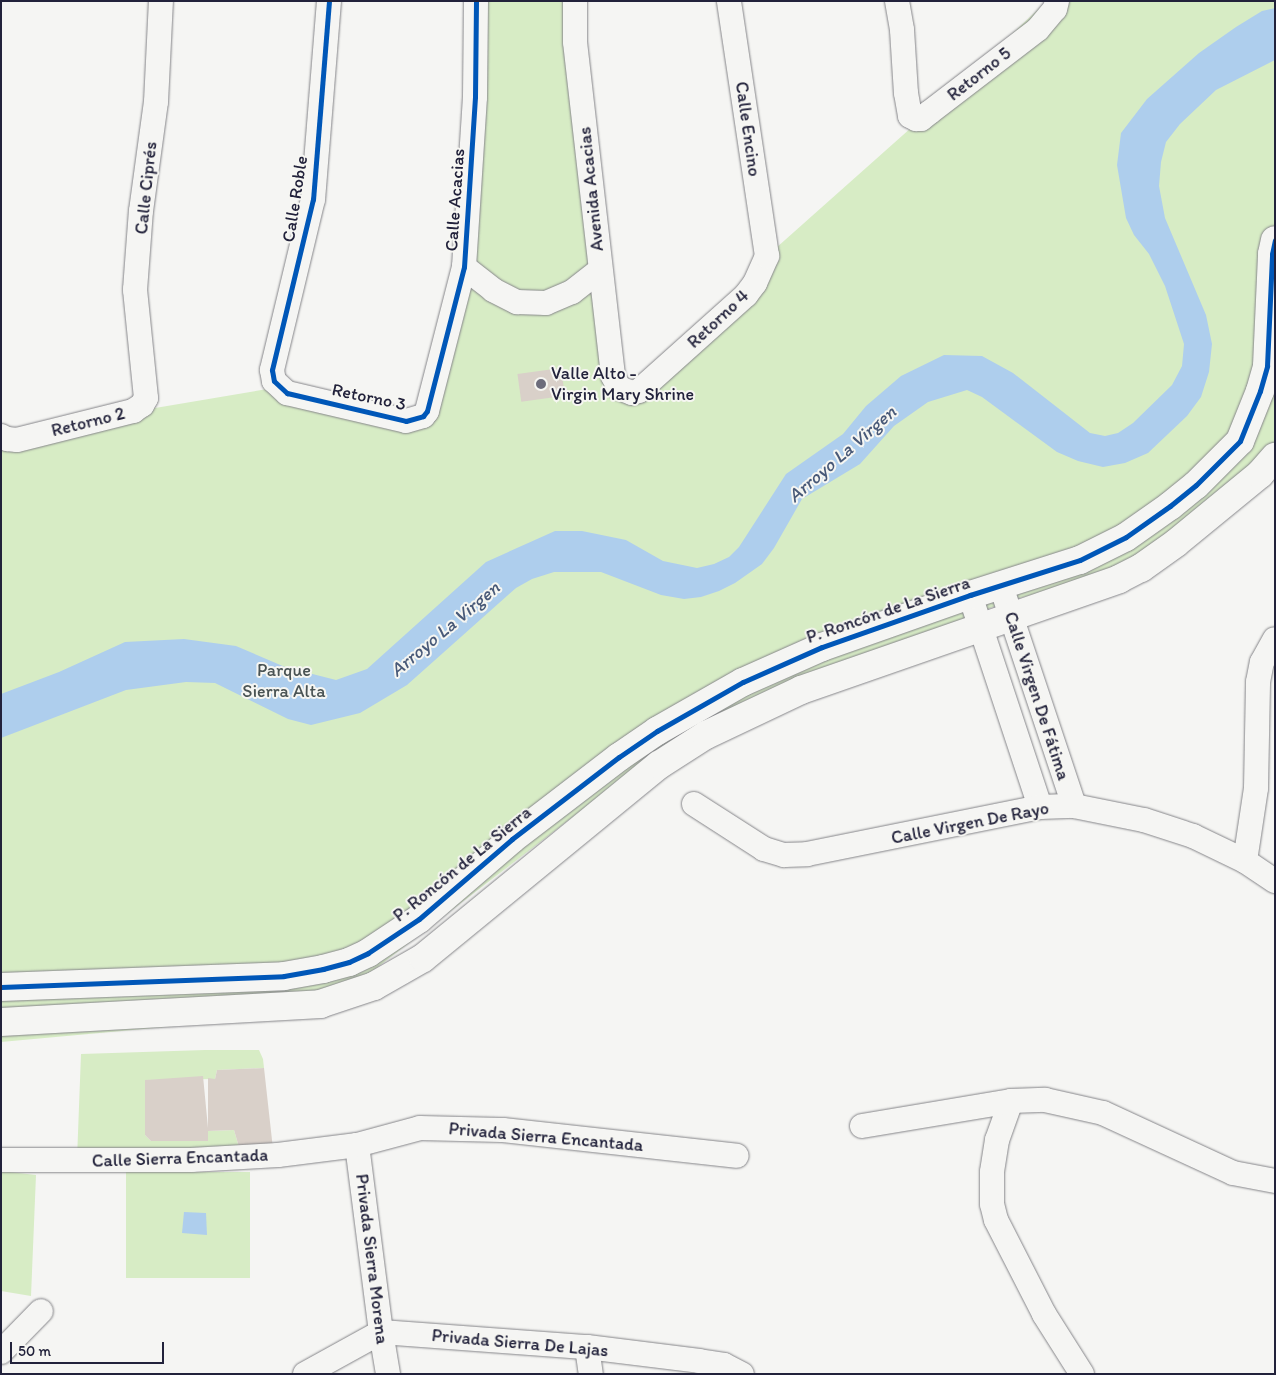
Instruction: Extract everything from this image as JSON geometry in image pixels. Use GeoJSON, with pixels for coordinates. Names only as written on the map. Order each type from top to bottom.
{"type":"FeatureCollection","features":[{"type":"Feature","properties":{"kind":"street","name":"Calle Ciprés"},"geometry":{"type":"LineString","coordinates":[[145,375],[135,290],[141,211],[156,102],[161,1]]}},
{"type":"Feature","properties":{"kind":"street","name":"Calle Roble"},"geometry":{"type":"LineString","coordinates":[[287,393],[274,381],[272,370],[313,199],[329,1]]}},
{"type":"Feature","properties":{"kind":"street","name":"Calle Acacias"},"geometry":{"type":"LineString","coordinates":[[431,396],[464,267],[475,97],[476,1]]}},
{"type":"Feature","properties":{"kind":"street","name":"Avenida Acacias"},"geometry":{"type":"LineString","coordinates":[[575,1],[575,42],[613,376]]}},
{"type":"Feature","properties":{"kind":"street","name":"Calle Encino"},"geometry":{"type":"LineString","coordinates":[[729,1],[766,256]]}},
{"type":"Feature","properties":{"kind":"street","name":"Retorno 5"},"geometry":{"type":"LineString","coordinates":[[897,1],[902,30],[906,93],[910,116],[921,119],[1038,29],[1055,9],[1056,1]]}},
{"type":"Feature","properties":{"kind":"street","name":"P. Roncón de La Sierra"},"geometry":{"type":"LineString","coordinates":[[1,986],[245,979],[323,970],[349,962],[395,936],[418,919],[512,839],[619,757],[657,730],[743,682],[794,658],[970,595],[1080,560],[1126,537],[1196,485],[1240,441],[1260,391],[1267,366],[1272,254],[1275,240]]}},
{"type":"Feature","properties":{"kind":"street","name":"Retorno 4"},"geometry":{"type":"LineString","coordinates":[[613,376],[619,388],[632,393],[639,392],[746,295],[755,283],[766,256]]}},
{"type":"Feature","properties":{"kind":"street"},"geometry":{"type":"LineString","coordinates":[[464,267],[493,290],[517,302],[546,303],[572,292],[600,272]]}},
{"type":"Feature","properties":{"kind":"street","name":"Retorno 2"},"geometry":{"type":"LineString","coordinates":[[1,436],[17,440],[133,411],[142,405],[146,398],[145,375]]}},
{"type":"Feature","properties":{"kind":"street","name":"Retorno 3"},"geometry":{"type":"LineString","coordinates":[[287,393],[406,421],[423,416],[431,396]]}},
{"type":"Feature","properties":{"kind":"street"},"geometry":{"type":"LineString","coordinates":[[1,1022],[320,1004],[338,1000],[374,986],[399,974],[423,958],[659,765],[706,735],[801,690],[1098,587],[1141,568],[1176,543],[1242,489],[1275,457]]}},
{"type":"Feature","properties":{"kind":"street","name":"Calle Virgen De Fátima"},"geometry":{"type":"LineString","coordinates":[[1001,586],[1010,618],[1074,806]]}},
{"type":"Feature","properties":{"kind":"street","name":"Calle Virgen De Fátima"},"geometry":{"type":"LineString","coordinates":[[970,595],[1040,807]]}},
{"type":"Feature","properties":{"kind":"street"},"geometry":{"type":"LineString","coordinates":[[1245,861],[1256,788],[1258,682],[1262,662],[1275,638]]}},
{"type":"Feature","properties":{"kind":"street","name":"Calle Virgen De Rayo"},"geometry":{"type":"LineString","coordinates":[[694,804],[764,849],[784,855],[807,854],[1040,807],[1074,806],[1144,820],[1193,836],[1245,861],[1275,881]]}},
{"type":"Feature","properties":{"kind":"street"},"geometry":{"type":"LineString","coordinates":[[475,871],[497,898]]}},
{"type":"Feature","properties":{"kind":"street"},"geometry":{"type":"LineString","coordinates":[[862,1126],[1010,1101],[1045,1100],[1103,1113],[1232,1173],[1275,1180]]}},
{"type":"Feature","properties":{"kind":"street"},"geometry":{"type":"LineString","coordinates":[[1010,1101],[997,1140],[992,1172],[992,1204],[996,1220],[1044,1314],[1082,1374]]}},
{"type":"Feature","properties":{"kind":"street","name":"Privada Sierra Encantada"},"geometry":{"type":"LineString","coordinates":[[358,1144],[420,1128],[458,1128],[503,1130],[737,1156]]}},
{"type":"Feature","properties":{"kind":"street","name":"Calle Sierra Encantada"},"geometry":{"type":"LineString","coordinates":[[1,1160],[191,1160],[278,1155],[358,1144]]}},
{"type":"Feature","properties":{"kind":"street","name":"Privada Sierra Morena"},"geometry":{"type":"LineString","coordinates":[[358,1144],[380,1332],[388,1374]]}},
{"type":"Feature","properties":{"kind":"street"},"geometry":{"type":"LineString","coordinates":[[1,1352],[41,1311]]}},
{"type":"Feature","properties":{"kind":"street"},"geometry":{"type":"LineString","coordinates":[[305,1374],[380,1332]]}},
{"type":"Feature","properties":{"kind":"street","name":"Privada Sierra De Lajas"},"geometry":{"type":"LineString","coordinates":[[380,1332],[587,1348],[700,1361],[724,1365],[742,1374]]}},
{"type":"Feature","properties":{"kind":"street"},"geometry":{"type":"LineString","coordinates":[[587,1348],[592,1374]]}},
{"type":"Feature","properties":{"kind":"green space","name":"Parque Sierra Alta"},"geometry":{"type":"Polygon","coordinates":[[[476,1],[576,1],[575,42],[612,397],[637,405],[767,256],[921,119],[1047,1],[1275,1],[1275,456],[1141,568],[1007,601],[670,742],[318,1013],[1,1042],[1,434],[279,387],[406,421],[431,396],[464,267],[476,1]]]}},
{"type":"Feature","properties":{"kind":"green space"},"geometry":{"type":"Polygon","coordinates":[[[259,1050],[264,1068],[217,1070],[215,1079],[145,1080],[145,1135],[151,1141],[208,1141],[208,1131],[234,1130],[241,1154],[77,1159],[81,1054],[259,1050]]]}},
{"type":"Feature","properties":{"kind":"green space"},"geometry":{"type":"Polygon","coordinates":[[[1,1171],[36,1175],[31,1296],[1,1291],[1,1171]]]}},
{"type":"Feature","properties":{"kind":"green space"},"geometry":{"type":"Polygon","coordinates":[[[126,1172],[250,1172],[250,1278],[126,1278],[126,1172]]]}},
{"type":"Feature","properties":{"kind":"water","name":"Arroyo La Virgen"},"geometry":{"type":"Polygon","coordinates":[[[1275,8],[1275,60],[1216,90],[1180,124],[1166,142],[1161,162],[1159,186],[1165,218],[1206,315],[1212,344],[1209,372],[1201,397],[1187,416],[1148,453],[1125,463],[1103,467],[1078,461],[1057,452],[982,397],[967,390],[928,402],[894,426],[860,464],[802,499],[774,548],[762,564],[735,583],[719,591],[701,597],[684,599],[661,595],[601,572],[554,572],[532,579],[516,588],[407,685],[360,713],[311,725],[288,719],[215,683],[186,682],[126,690],[1,738],[1,694],[59,672],[125,642],[184,639],[236,646],[285,667],[336,680],[367,669],[486,562],[555,531],[582,531],[626,540],[663,561],[697,568],[714,564],[729,557],[739,547],[786,474],[843,434],[866,406],[901,376],[944,355],[982,356],[1013,373],[1090,433],[1105,436],[1118,433],[1133,423],[1172,385],[1182,366],[1184,344],[1165,286],[1149,254],[1134,235],[1126,218],[1117,165],[1121,133],[1147,99],[1199,53],[1262,11],[1275,8]]]}},
{"type":"Feature","properties":{"kind":"water"},"geometry":{"type":"Polygon","coordinates":[[[184,1212],[206,1213],[207,1235],[182,1233],[184,1212]]]}},
{"type":"Feature","properties":{"kind":"building","name":"Valle Alto - Virgin Mary Shrine"},"geometry":{"type":"Polygon","coordinates":[[[561,368],[565,396],[521,402],[517,374],[561,368]]]}},
{"type":"Feature","properties":{"kind":"building"},"geometry":{"type":"Polygon","coordinates":[[[264,1068],[273,1149],[241,1154],[234,1130],[208,1131],[208,1141],[151,1141],[145,1135],[145,1080],[203,1076],[208,1128],[208,1078],[215,1079],[217,1070],[264,1068]]]}},
{"type":"Feature","properties":{"kind":"cycle path"},"geometry":{"type":"LineString","coordinates":[[329,1],[313,199],[272,370],[274,381],[287,393],[406,421],[423,416],[427,411],[464,267],[475,97],[476,1]]}},
{"type":"Feature","properties":{"kind":"cycle path"},"geometry":{"type":"LineString","coordinates":[[1,987],[284,976],[349,962],[368,953],[419,919],[512,839],[619,757],[657,731],[743,682],[822,647],[970,595],[1080,560],[1126,537],[1196,485],[1240,441],[1260,391],[1267,366],[1272,254],[1275,240]]}},
{"type":"Feature","properties":{"kind":"place","name":"Valle Alto - Virgin Mary Shrine"},"geometry":{"type":"Point","coordinates":[541,384]}}]}
